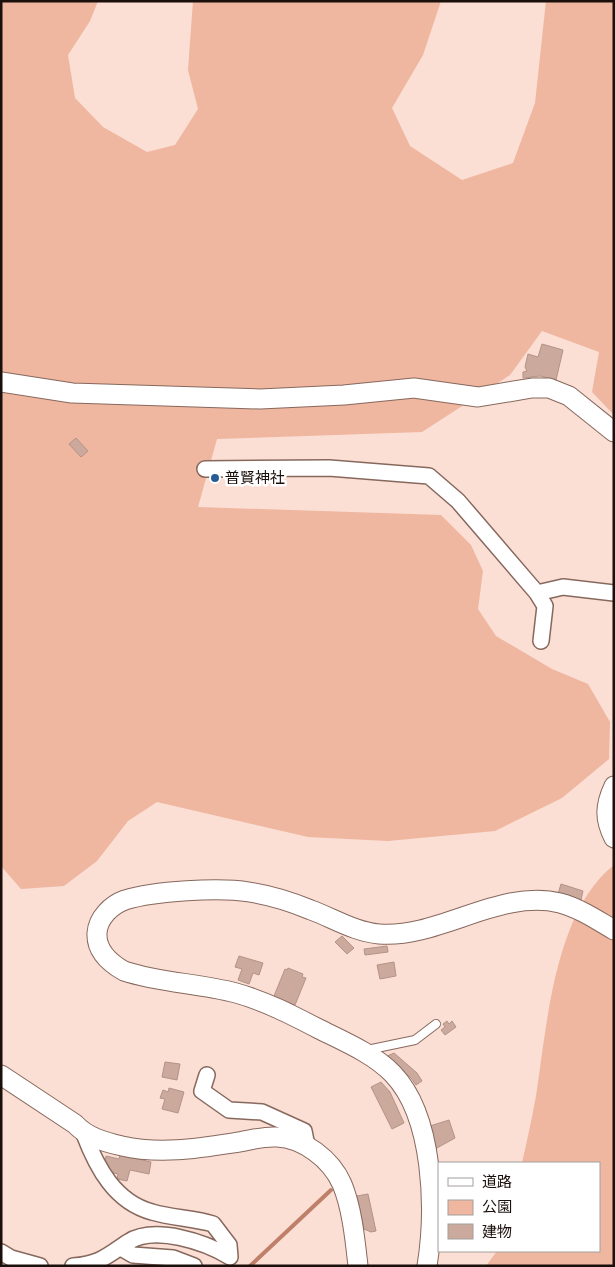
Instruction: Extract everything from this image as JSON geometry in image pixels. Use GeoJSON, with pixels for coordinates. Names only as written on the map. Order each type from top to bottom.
{"type":"FeatureCollection","features":[{"type":"Feature","properties":{"kind":"street"},"geometry":{"type":"LineString","coordinates":[[1,382],[72,393],[260,399],[344,395],[414,388],[478,397],[532,388],[549,388],[569,396],[614,432]]}},
{"type":"Feature","properties":{"kind":"street"},"geometry":{"type":"LineString","coordinates":[[205,469],[329,468],[429,476],[458,502],[537,593],[545,606],[541,641]]}},
{"type":"Feature","properties":{"kind":"street"},"geometry":{"type":"LineString","coordinates":[[537,593],[563,588],[614,593]]}},
{"type":"Feature","properties":{"kind":"street"},"geometry":{"type":"LineString","coordinates":[[614,786],[606,808],[606,817],[614,838]]}},
{"type":"Feature","properties":{"kind":"street"},"geometry":{"type":"LineString","coordinates":[[427,1266],[430,1238],[429,1161],[415,1106],[392,1073],[360,1051],[261,1001],[235,993],[124,971],[109,960],[100,948],[97,940],[100,922],[108,911],[124,901],[199,891],[249,892],[292,904],[358,929],[378,934],[408,932],[505,904],[545,900],[586,914],[614,930]]}},
{"type":"Feature","properties":{"kind":"street"},"geometry":{"type":"LineString","coordinates":[[1,1075],[75,1124],[84,1134],[105,1177],[115,1190],[128,1201],[151,1212],[213,1224],[228,1245],[230,1257],[220,1251],[180,1237],[141,1236],[100,1262],[73,1266]]}},
{"type":"Feature","properties":{"kind":"street"},"geometry":{"type":"LineString","coordinates":[[207,1075],[202,1091],[229,1110],[262,1112],[293,1125],[304,1131],[307,1146]]}},
{"type":"Feature","properties":{"kind":"street"},"geometry":{"type":"LineString","coordinates":[[84,1134],[144,1152],[190,1149],[276,1137],[295,1140],[314,1150],[342,1182],[351,1219],[358,1266]]}},
{"type":"Feature","properties":{"kind":"street"},"geometry":{"type":"LineString","coordinates":[[121,1248],[133,1256],[173,1258],[194,1266]]}},
{"type":"Feature","properties":{"kind":"street"},"geometry":{"type":"LineString","coordinates":[[1,1252],[11,1258],[40,1266]]}},
{"type":"Feature","properties":{"kind":"lane"},"geometry":{"type":"LineString","coordinates":[[360,1051],[415,1040],[436,1024]]}},
{"type":"Feature","properties":{"kind":"green space"},"geometry":{"type":"Polygon","coordinates":[[[1,1],[98,1],[90,21],[68,55],[75,98],[103,127],[147,152],[175,145],[198,109],[188,70],[193,1],[441,1],[423,55],[392,108],[410,146],[462,180],[513,163],[535,103],[546,1],[614,1],[614,415],[592,392],[599,352],[542,331],[510,375],[422,432],[217,439],[198,507],[441,515],[471,545],[483,571],[478,609],[496,636],[552,669],[588,684],[610,722],[609,759],[562,798],[495,831],[388,841],[308,837],[157,802],[128,821],[97,861],[64,886],[21,889],[1,866],[1,1]]]}},
{"type":"Feature","properties":{"kind":"green space"},"geometry":{"type":"Polygon","coordinates":[[[614,865],[614,1266],[486,1266],[496,1252],[600,1252],[600,1162],[522,1162],[536,1096],[544,1037],[557,972],[566,940],[578,911],[594,886],[614,865]]]}},
{"type":"Feature","properties":{"kind":"building"},"geometry":{"type":"Polygon","coordinates":[[[542,344],[563,350],[556,380],[540,376],[523,378],[523,372],[527,371],[525,367],[528,354],[538,357],[542,344]]]}},
{"type":"Feature","properties":{"kind":"building"},"geometry":{"type":"Polygon","coordinates":[[[76,438],[88,451],[81,457],[69,444],[76,438]]]}},
{"type":"Feature","properties":{"kind":"building"},"geometry":{"type":"Polygon","coordinates":[[[561,884],[583,891],[581,900],[558,894],[561,884]]]}},
{"type":"Feature","properties":{"kind":"building"},"geometry":{"type":"Polygon","coordinates":[[[342,936],[354,948],[347,954],[335,942],[342,936]]]}},
{"type":"Feature","properties":{"kind":"building"},"geometry":{"type":"Polygon","coordinates":[[[387,946],[388,952],[365,955],[364,949],[387,946]]]}},
{"type":"Feature","properties":{"kind":"building"},"geometry":{"type":"Polygon","coordinates":[[[239,956],[263,963],[259,975],[253,973],[249,984],[238,980],[242,969],[235,967],[239,956]]]}},
{"type":"Feature","properties":{"kind":"building"},"geometry":{"type":"Polygon","coordinates":[[[394,962],[396,976],[380,979],[377,965],[394,962]]]}},
{"type":"Feature","properties":{"kind":"building"},"geometry":{"type":"Polygon","coordinates":[[[288,968],[303,974],[302,977],[306,978],[295,1005],[274,996],[285,969],[287,970],[288,968]]]}},
{"type":"Feature","properties":{"kind":"building"},"geometry":{"type":"Polygon","coordinates":[[[447,1021],[449,1024],[452,1021],[456,1027],[445,1035],[441,1030],[445,1027],[443,1024],[447,1021]]]}},
{"type":"Feature","properties":{"kind":"building"},"geometry":{"type":"Polygon","coordinates":[[[394,1053],[417,1073],[422,1081],[416,1085],[411,1078],[385,1057],[394,1053]]]}},
{"type":"Feature","properties":{"kind":"building"},"geometry":{"type":"Polygon","coordinates":[[[165,1062],[180,1064],[177,1080],[162,1077],[165,1062]]]}},
{"type":"Feature","properties":{"kind":"building"},"geometry":{"type":"Polygon","coordinates":[[[381,1082],[390,1092],[404,1123],[392,1129],[371,1087],[381,1082]]]}},
{"type":"Feature","properties":{"kind":"building"},"geometry":{"type":"Polygon","coordinates":[[[169,1088],[184,1092],[178,1113],[162,1109],[165,1099],[160,1098],[163,1090],[168,1092],[169,1088]]]}},
{"type":"Feature","properties":{"kind":"building"},"geometry":{"type":"Polygon","coordinates":[[[449,1120],[455,1138],[435,1149],[430,1126],[449,1120]]]}},
{"type":"Feature","properties":{"kind":"building"},"geometry":{"type":"Polygon","coordinates":[[[120,1155],[151,1162],[149,1174],[130,1170],[127,1181],[117,1179],[118,1174],[113,1173],[104,1164],[106,1156],[119,1159],[120,1155]]]}},
{"type":"Feature","properties":{"kind":"building"},"geometry":{"type":"Polygon","coordinates":[[[368,1194],[376,1231],[371,1232],[364,1229],[357,1196],[368,1194]]]}},
{"type":"Feature","properties":{"kind":"waterway"},"geometry":{"type":"LineString","coordinates":[[250,1266],[331,1190]]}},
{"type":"Feature","properties":{"kind":"place","name":"普賢神社"},"geometry":{"type":"Point","coordinates":[215,478]}}]}
